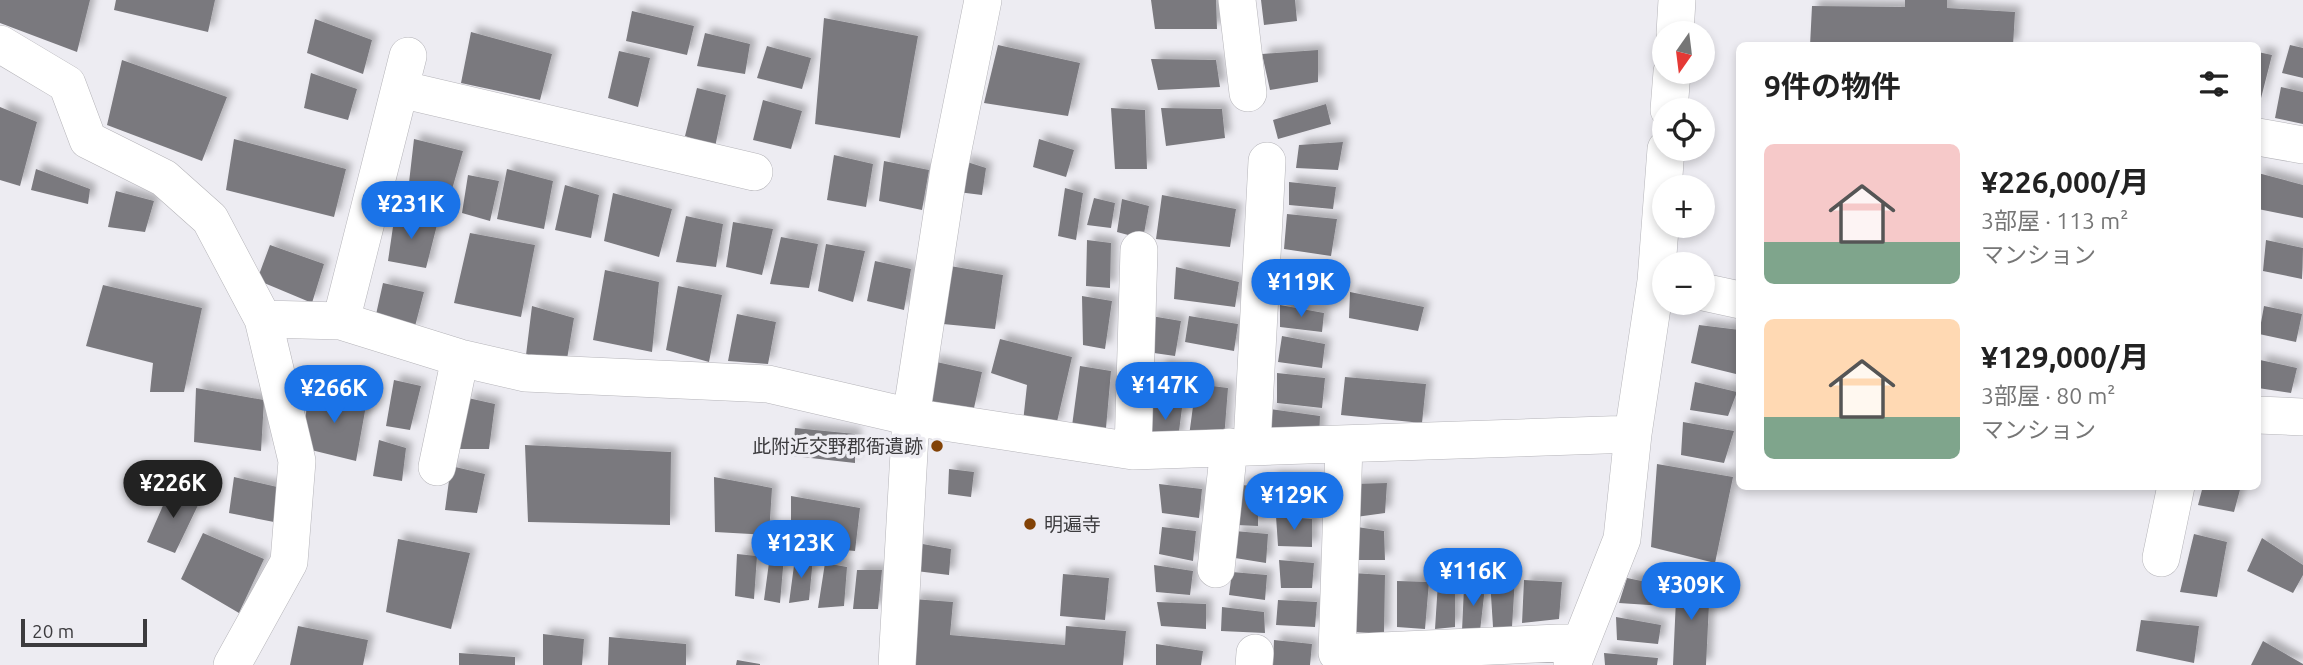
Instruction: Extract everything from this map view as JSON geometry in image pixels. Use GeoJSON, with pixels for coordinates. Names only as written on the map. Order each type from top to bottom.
{"type":"FeatureCollection","features":[{"type":"Feature","properties":{"kind":"street"},"geometry":{"type":"LineString","coordinates":[[897,665],[911,417],[927,227],[983,0]]}},
{"type":"Feature","properties":{"kind":"street"},"geometry":{"type":"LineString","coordinates":[[1237,0],[1248,93]]}},
{"type":"Feature","properties":{"kind":"street"},"geometry":{"type":"LineString","coordinates":[[1676,21],[1677,0]]}},
{"type":"Feature","properties":{"kind":"street"},"geometry":{"type":"LineString","coordinates":[[0,44],[67,84],[88,140],[164,178],[210,219],[262,318],[297,461],[289,562],[232,665]]}},
{"type":"Feature","properties":{"kind":"street"},"geometry":{"type":"LineString","coordinates":[[341,321],[404,72],[643,130],[754,172]]}},
{"type":"Feature","properties":{"kind":"street"},"geometry":{"type":"LineString","coordinates":[[2261,138],[2303,145]]}},
{"type":"Feature","properties":{"kind":"street"},"geometry":{"type":"LineString","coordinates":[[1216,569],[1240,446],[1267,161]]}},
{"type":"Feature","properties":{"kind":"street"},"geometry":{"type":"LineString","coordinates":[[1661,252],[1665,161]]}},
{"type":"Feature","properties":{"kind":"street"},"geometry":{"type":"LineString","coordinates":[[1133,451],[1139,250]]}},
{"type":"Feature","properties":{"kind":"street"},"geometry":{"type":"LineString","coordinates":[[1715,295],[1736,299]]}},
{"type":"Feature","properties":{"kind":"street"},"geometry":{"type":"LineString","coordinates":[[1344,445],[1336,659],[1576,654],[1622,539],[1633,434],[1654,315]]}},
{"type":"Feature","properties":{"kind":"street"},"geometry":{"type":"LineString","coordinates":[[262,318],[341,321],[460,358],[525,373],[768,384],[911,417],[1133,451],[1633,434]]}},
{"type":"Feature","properties":{"kind":"street"},"geometry":{"type":"LineString","coordinates":[[437,467],[460,358]]}},
{"type":"Feature","properties":{"kind":"street"},"geometry":{"type":"LineString","coordinates":[[2261,415],[2303,417]]}},
{"type":"Feature","properties":{"kind":"street"},"geometry":{"type":"LineString","coordinates":[[2161,558],[2175,490]]}},
{"type":"Feature","properties":{"kind":"building"},"geometry":{"type":"Polygon","coordinates":[[[0,0],[90,0],[77,52],[0,23],[0,0]]]}},
{"type":"Feature","properties":{"kind":"building"},"geometry":{"type":"Polygon","coordinates":[[[116,0],[215,0],[208,32],[114,10],[116,0]]]}},
{"type":"Feature","properties":{"kind":"building"},"geometry":{"type":"Polygon","coordinates":[[[1151,0],[1216,0],[1217,29],[1155,29],[1151,0]]]}},
{"type":"Feature","properties":{"kind":"building"},"geometry":{"type":"Polygon","coordinates":[[[1261,0],[1295,0],[1297,21],[1264,25],[1261,0]]]}},
{"type":"Feature","properties":{"kind":"building"},"geometry":{"type":"Polygon","coordinates":[[[1905,0],[1947,0],[1947,8],[2015,12],[2013,42],[1810,42],[1812,6],[1905,7],[1905,0]]]}},
{"type":"Feature","properties":{"kind":"building"},"geometry":{"type":"Polygon","coordinates":[[[632,11],[694,26],[687,55],[626,41],[632,11]]]}},
{"type":"Feature","properties":{"kind":"building"},"geometry":{"type":"Polygon","coordinates":[[[824,18],[918,36],[900,138],[815,124],[824,18]]]}},
{"type":"Feature","properties":{"kind":"building"},"geometry":{"type":"Polygon","coordinates":[[[315,19],[372,40],[363,74],[307,53],[315,19]]]}},
{"type":"Feature","properties":{"kind":"building"},"geometry":{"type":"Polygon","coordinates":[[[471,32],[552,54],[540,100],[461,83],[471,32]]]}},
{"type":"Feature","properties":{"kind":"building"},"geometry":{"type":"Polygon","coordinates":[[[705,33],[750,44],[745,74],[697,66],[705,33]]]}},
{"type":"Feature","properties":{"kind":"building"},"geometry":{"type":"Polygon","coordinates":[[[998,45],[1080,63],[1068,116],[984,103],[998,45]]]}},
{"type":"Feature","properties":{"kind":"building"},"geometry":{"type":"Polygon","coordinates":[[[2290,45],[2303,48],[2303,78],[2282,73],[2290,45]]]}},
{"type":"Feature","properties":{"kind":"building"},"geometry":{"type":"Polygon","coordinates":[[[767,46],[811,58],[802,89],[757,78],[767,46]]]}},
{"type":"Feature","properties":{"kind":"building"},"geometry":{"type":"Polygon","coordinates":[[[1318,50],[1318,82],[1270,90],[1262,54],[1318,50]]]}},
{"type":"Feature","properties":{"kind":"building"},"geometry":{"type":"Polygon","coordinates":[[[619,51],[650,58],[638,107],[608,98],[619,51]]]}},
{"type":"Feature","properties":{"kind":"building"},"geometry":{"type":"Polygon","coordinates":[[[2261,53],[2272,55],[2261,98],[2261,53]]]}},
{"type":"Feature","properties":{"kind":"building"},"geometry":{"type":"Polygon","coordinates":[[[1151,59],[1216,60],[1220,87],[1158,90],[1151,59]]]}},
{"type":"Feature","properties":{"kind":"building"},"geometry":{"type":"Polygon","coordinates":[[[122,60],[227,97],[202,161],[107,125],[122,60]]]}},
{"type":"Feature","properties":{"kind":"building"},"geometry":{"type":"Polygon","coordinates":[[[311,73],[357,89],[348,120],[304,108],[311,73]]]}},
{"type":"Feature","properties":{"kind":"building"},"geometry":{"type":"Polygon","coordinates":[[[2281,87],[2303,92],[2303,124],[2275,118],[2281,87]]]}},
{"type":"Feature","properties":{"kind":"building"},"geometry":{"type":"Polygon","coordinates":[[[697,88],[726,95],[715,147],[685,136],[697,88]]]}},
{"type":"Feature","properties":{"kind":"building"},"geometry":{"type":"Polygon","coordinates":[[[763,100],[802,111],[791,149],[753,140],[763,100]]]}},
{"type":"Feature","properties":{"kind":"building"},"geometry":{"type":"Polygon","coordinates":[[[1326,104],[1331,124],[1278,139],[1273,120],[1326,104]]]}},
{"type":"Feature","properties":{"kind":"building"},"geometry":{"type":"Polygon","coordinates":[[[0,107],[37,122],[20,186],[0,180],[0,107]]]}},
{"type":"Feature","properties":{"kind":"building"},"geometry":{"type":"Polygon","coordinates":[[[1111,108],[1145,110],[1147,169],[1115,169],[1111,108]]]}},
{"type":"Feature","properties":{"kind":"building"},"geometry":{"type":"Polygon","coordinates":[[[1161,108],[1222,109],[1225,138],[1166,146],[1161,108]]]}},
{"type":"Feature","properties":{"kind":"building"},"geometry":{"type":"Polygon","coordinates":[[[234,139],[346,169],[334,217],[226,190],[234,139]]]}},
{"type":"Feature","properties":{"kind":"building"},"geometry":{"type":"Polygon","coordinates":[[[414,139],[463,151],[447,207],[407,200],[414,139]]]}},
{"type":"Feature","properties":{"kind":"building"},"geometry":{"type":"Polygon","coordinates":[[[1039,139],[1074,150],[1066,177],[1033,167],[1039,139]]]}},
{"type":"Feature","properties":{"kind":"building"},"geometry":{"type":"Polygon","coordinates":[[[1343,142],[1338,170],[1296,168],[1299,145],[1343,142]]]}},
{"type":"Feature","properties":{"kind":"building"},"geometry":{"type":"Polygon","coordinates":[[[834,155],[873,164],[866,207],[827,200],[834,155]]]}},
{"type":"Feature","properties":{"kind":"building"},"geometry":{"type":"Polygon","coordinates":[[[884,161],[929,170],[922,210],[879,201],[884,161]]]}},
{"type":"Feature","properties":{"kind":"building"},"geometry":{"type":"Polygon","coordinates":[[[964,161],[986,168],[982,195],[958,192],[964,161]]]}},
{"type":"Feature","properties":{"kind":"building"},"geometry":{"type":"Polygon","coordinates":[[[36,169],[90,189],[88,204],[31,190],[36,169]]]}},
{"type":"Feature","properties":{"kind":"building"},"geometry":{"type":"Polygon","coordinates":[[[507,169],[553,181],[544,229],[497,219],[507,169]]]}},
{"type":"Feature","properties":{"kind":"building"},"geometry":{"type":"Polygon","coordinates":[[[2261,174],[2303,185],[2303,218],[2261,210],[2261,174]]]}},
{"type":"Feature","properties":{"kind":"building"},"geometry":{"type":"Polygon","coordinates":[[[468,175],[499,181],[490,221],[462,213],[468,175]]]}},
{"type":"Feature","properties":{"kind":"building"},"geometry":{"type":"Polygon","coordinates":[[[1289,182],[1336,187],[1333,209],[1289,205],[1289,182]]]}},
{"type":"Feature","properties":{"kind":"building"},"geometry":{"type":"Polygon","coordinates":[[[565,185],[599,195],[591,238],[555,230],[565,185]]]}},
{"type":"Feature","properties":{"kind":"building"},"geometry":{"type":"Polygon","coordinates":[[[1065,188],[1083,193],[1076,240],[1058,236],[1065,188]]]}},
{"type":"Feature","properties":{"kind":"building"},"geometry":{"type":"Polygon","coordinates":[[[116,191],[154,201],[145,232],[108,227],[116,191]]]}},
{"type":"Feature","properties":{"kind":"building"},"geometry":{"type":"Polygon","coordinates":[[[613,193],[672,209],[659,257],[604,241],[613,193]]]}},
{"type":"Feature","properties":{"kind":"building"},"geometry":{"type":"Polygon","coordinates":[[[1162,195],[1236,209],[1230,247],[1156,239],[1162,195]]]}},
{"type":"Feature","properties":{"kind":"building"},"geometry":{"type":"Polygon","coordinates":[[[1094,198],[1115,203],[1111,228],[1087,225],[1094,198]]]}},
{"type":"Feature","properties":{"kind":"building"},"geometry":{"type":"Polygon","coordinates":[[[1122,199],[1149,206],[1143,239],[1117,232],[1122,199]]]}},
{"type":"Feature","properties":{"kind":"building"},"geometry":{"type":"Polygon","coordinates":[[[395,213],[437,225],[426,268],[388,261],[395,213]]]}},
{"type":"Feature","properties":{"kind":"building"},"geometry":{"type":"Polygon","coordinates":[[[1287,214],[1337,219],[1331,256],[1284,249],[1287,214]]]}},
{"type":"Feature","properties":{"kind":"building"},"geometry":{"type":"Polygon","coordinates":[[[686,216],[723,224],[716,267],[676,262],[686,216]]]}},
{"type":"Feature","properties":{"kind":"building"},"geometry":{"type":"Polygon","coordinates":[[[733,222],[773,229],[762,275],[726,267],[733,222]]]}},
{"type":"Feature","properties":{"kind":"building"},"geometry":{"type":"Polygon","coordinates":[[[470,233],[535,245],[521,317],[454,303],[470,233]]]}},
{"type":"Feature","properties":{"kind":"building"},"geometry":{"type":"Polygon","coordinates":[[[781,237],[818,244],[809,288],[770,284],[781,237]]]}},
{"type":"Feature","properties":{"kind":"building"},"geometry":{"type":"Polygon","coordinates":[[[1087,240],[1111,243],[1110,288],[1086,286],[1087,240]]]}},
{"type":"Feature","properties":{"kind":"building"},"geometry":{"type":"Polygon","coordinates":[[[2266,240],[2303,248],[2302,279],[2263,271],[2266,240]]]}},
{"type":"Feature","properties":{"kind":"building"},"geometry":{"type":"Polygon","coordinates":[[[826,244],[865,251],[853,302],[818,291],[826,244]]]}},
{"type":"Feature","properties":{"kind":"building"},"geometry":{"type":"Polygon","coordinates":[[[270,245],[324,264],[312,303],[257,280],[270,245]]]}},
{"type":"Feature","properties":{"kind":"building"},"geometry":{"type":"Polygon","coordinates":[[[875,261],[911,269],[904,310],[867,301],[875,261]]]}},
{"type":"Feature","properties":{"kind":"building"},"geometry":{"type":"Polygon","coordinates":[[[950,266],[1003,275],[995,329],[943,324],[950,266]]]}},
{"type":"Feature","properties":{"kind":"building"},"geometry":{"type":"Polygon","coordinates":[[[1176,267],[1239,282],[1235,307],[1174,299],[1176,267]]]}},
{"type":"Feature","properties":{"kind":"building"},"geometry":{"type":"Polygon","coordinates":[[[605,270],[659,282],[652,352],[593,340],[605,270]]]}},
{"type":"Feature","properties":{"kind":"building"},"geometry":{"type":"Polygon","coordinates":[[[1290,270],[1326,277],[1324,299],[1288,296],[1290,270]]]}},
{"type":"Feature","properties":{"kind":"building"},"geometry":{"type":"Polygon","coordinates":[[[383,283],[424,292],[414,330],[375,319],[383,283]]]}},
{"type":"Feature","properties":{"kind":"building"},"geometry":{"type":"Polygon","coordinates":[[[103,285],[202,308],[184,392],[150,392],[153,363],[86,346],[103,285]]]}},
{"type":"Feature","properties":{"kind":"building"},"geometry":{"type":"Polygon","coordinates":[[[678,286],[722,295],[709,362],[666,350],[678,286]]]}},
{"type":"Feature","properties":{"kind":"building"},"geometry":{"type":"Polygon","coordinates":[[[1350,292],[1424,307],[1418,331],[1349,318],[1350,292]]]}},
{"type":"Feature","properties":{"kind":"building"},"geometry":{"type":"Polygon","coordinates":[[[1082,296],[1112,301],[1105,349],[1083,345],[1082,296]]]}},
{"type":"Feature","properties":{"kind":"building"},"geometry":{"type":"Polygon","coordinates":[[[1280,305],[1324,313],[1322,332],[1280,327],[1280,305]]]}},
{"type":"Feature","properties":{"kind":"building"},"geometry":{"type":"Polygon","coordinates":[[[532,306],[574,318],[567,359],[526,355],[532,306]]]}},
{"type":"Feature","properties":{"kind":"building"},"geometry":{"type":"Polygon","coordinates":[[[2264,306],[2302,314],[2296,342],[2261,334],[2264,306]]]}},
{"type":"Feature","properties":{"kind":"building"},"geometry":{"type":"Polygon","coordinates":[[[737,314],[776,322],[768,364],[728,361],[737,314]]]}},
{"type":"Feature","properties":{"kind":"building"},"geometry":{"type":"Polygon","coordinates":[[[1151,316],[1181,321],[1175,356],[1147,352],[1151,316]]]}},
{"type":"Feature","properties":{"kind":"building"},"geometry":{"type":"Polygon","coordinates":[[[1189,316],[1238,324],[1234,351],[1185,342],[1189,316]]]}},
{"type":"Feature","properties":{"kind":"building"},"geometry":{"type":"Polygon","coordinates":[[[1699,325],[1736,330],[1736,374],[1691,363],[1699,325]]]}},
{"type":"Feature","properties":{"kind":"building"},"geometry":{"type":"Polygon","coordinates":[[[1282,336],[1325,344],[1322,368],[1278,362],[1282,336]]]}},
{"type":"Feature","properties":{"kind":"building"},"geometry":{"type":"Polygon","coordinates":[[[1000,339],[1072,357],[1056,426],[1023,422],[1027,385],[991,373],[1000,339]]]}},
{"type":"Feature","properties":{"kind":"building"},"geometry":{"type":"Polygon","coordinates":[[[2261,360],[2297,368],[2291,393],[2261,388],[2261,360]]]}},
{"type":"Feature","properties":{"kind":"building"},"geometry":{"type":"Polygon","coordinates":[[[932,361],[982,372],[974,408],[927,401],[932,361]]]}},
{"type":"Feature","properties":{"kind":"building"},"geometry":{"type":"Polygon","coordinates":[[[1161,365],[1189,371],[1185,398],[1154,390],[1161,365]]]}},
{"type":"Feature","properties":{"kind":"building"},"geometry":{"type":"Polygon","coordinates":[[[1080,366],[1111,371],[1106,428],[1072,426],[1080,366]]]}},
{"type":"Feature","properties":{"kind":"building"},"geometry":{"type":"Polygon","coordinates":[[[1277,373],[1325,378],[1322,408],[1277,403],[1277,373]]]}},
{"type":"Feature","properties":{"kind":"building"},"geometry":{"type":"Polygon","coordinates":[[[1345,377],[1426,384],[1422,423],[1341,415],[1345,377]]]}},
{"type":"Feature","properties":{"kind":"building"},"geometry":{"type":"Polygon","coordinates":[[[394,380],[421,386],[410,430],[386,426],[394,380]]]}},
{"type":"Feature","properties":{"kind":"building"},"geometry":{"type":"Polygon","coordinates":[[[1695,382],[1736,392],[1728,416],[1690,410],[1695,382]]]}},
{"type":"Feature","properties":{"kind":"building"},"geometry":{"type":"Polygon","coordinates":[[[1196,384],[1228,388],[1224,439],[1189,436],[1196,384]]]}},
{"type":"Feature","properties":{"kind":"building"},"geometry":{"type":"Polygon","coordinates":[[[196,388],[264,400],[261,451],[194,442],[196,388]]]}},
{"type":"Feature","properties":{"kind":"building"},"geometry":{"type":"Polygon","coordinates":[[[308,391],[367,400],[356,461],[303,448],[308,391]]]}},
{"type":"Feature","properties":{"kind":"building"},"geometry":{"type":"Polygon","coordinates":[[[468,398],[495,404],[489,449],[460,449],[468,398]]]}},
{"type":"Feature","properties":{"kind":"building"},"geometry":{"type":"Polygon","coordinates":[[[1150,406],[1182,408],[1178,439],[1149,438],[1150,406]]]}},
{"type":"Feature","properties":{"kind":"building"},"geometry":{"type":"Polygon","coordinates":[[[1270,409],[1320,416],[1319,438],[1271,434],[1270,409]]]}},
{"type":"Feature","properties":{"kind":"building"},"geometry":{"type":"Polygon","coordinates":[[[1683,422],[1734,431],[1724,463],[1681,455],[1683,422]]]}},
{"type":"Feature","properties":{"kind":"building"},"geometry":{"type":"Polygon","coordinates":[[[795,428],[855,434],[855,463],[793,456],[795,428]]]}},
{"type":"Feature","properties":{"kind":"building"},"geometry":{"type":"Polygon","coordinates":[[[379,440],[406,448],[402,481],[373,476],[379,440]]]}},
{"type":"Feature","properties":{"kind":"building"},"geometry":{"type":"Polygon","coordinates":[[[525,445],[671,452],[670,525],[528,522],[525,445]]]}},
{"type":"Feature","properties":{"kind":"building"},"geometry":{"type":"Polygon","coordinates":[[[1657,464],[1733,477],[1715,563],[1651,547],[1657,464]]]}},
{"type":"Feature","properties":{"kind":"building"},"geometry":{"type":"Polygon","coordinates":[[[451,466],[485,474],[477,513],[445,510],[451,466]]]}},
{"type":"Feature","properties":{"kind":"building"},"geometry":{"type":"Polygon","coordinates":[[[949,469],[974,472],[971,497],[948,494],[949,469]]]}},
{"type":"Feature","properties":{"kind":"building"},"geometry":{"type":"Polygon","coordinates":[[[234,477],[286,489],[279,523],[229,513],[234,477]]]}},
{"type":"Feature","properties":{"kind":"building"},"geometry":{"type":"Polygon","coordinates":[[[714,477],[772,488],[769,535],[715,532],[714,477]]]}},
{"type":"Feature","properties":{"kind":"building"},"geometry":{"type":"Polygon","coordinates":[[[1272,478],[1316,480],[1314,506],[1273,507],[1272,478]]]}},
{"type":"Feature","properties":{"kind":"building"},"geometry":{"type":"Polygon","coordinates":[[[1387,483],[1385,513],[1356,517],[1352,484],[1387,483]]]}},
{"type":"Feature","properties":{"kind":"building"},"geometry":{"type":"Polygon","coordinates":[[[1159,484],[1202,489],[1199,518],[1162,513],[1159,484]]]}},
{"type":"Feature","properties":{"kind":"building"},"geometry":{"type":"Polygon","coordinates":[[[172,485],[200,501],[175,553],[147,542],[172,485]]]}},
{"type":"Feature","properties":{"kind":"building"},"geometry":{"type":"Polygon","coordinates":[[[1240,485],[1258,486],[1258,526],[1236,525],[1240,485]]]}},
{"type":"Feature","properties":{"kind":"building"},"geometry":{"type":"Polygon","coordinates":[[[2202,490],[2240,490],[2234,512],[2198,505],[2202,490]]]}},
{"type":"Feature","properties":{"kind":"building"},"geometry":{"type":"Polygon","coordinates":[[[791,496],[860,508],[855,551],[791,545],[791,496]]]}},
{"type":"Feature","properties":{"kind":"building"},"geometry":{"type":"Polygon","coordinates":[[[1276,516],[1312,519],[1312,547],[1278,546],[1276,516]]]}},
{"type":"Feature","properties":{"kind":"building"},"geometry":{"type":"Polygon","coordinates":[[[1162,527],[1196,531],[1193,561],[1159,554],[1162,527]]]}},
{"type":"Feature","properties":{"kind":"building"},"geometry":{"type":"Polygon","coordinates":[[[1357,527],[1384,531],[1385,560],[1357,560],[1357,527]]]}},
{"type":"Feature","properties":{"kind":"building"},"geometry":{"type":"Polygon","coordinates":[[[1235,531],[1268,534],[1266,563],[1235,558],[1235,531]]]}},
{"type":"Feature","properties":{"kind":"building"},"geometry":{"type":"Polygon","coordinates":[[[203,533],[264,559],[239,613],[181,579],[203,533]]]}},
{"type":"Feature","properties":{"kind":"building"},"geometry":{"type":"Polygon","coordinates":[[[2194,534],[2227,542],[2217,597],[2180,592],[2194,534]]]}},
{"type":"Feature","properties":{"kind":"building"},"geometry":{"type":"Polygon","coordinates":[[[2262,538],[2303,565],[2303,575],[2293,593],[2247,571],[2262,538]]]}},
{"type":"Feature","properties":{"kind":"building"},"geometry":{"type":"Polygon","coordinates":[[[398,539],[470,553],[451,629],[386,612],[398,539]]]}},
{"type":"Feature","properties":{"kind":"building"},"geometry":{"type":"Polygon","coordinates":[[[917,543],[951,549],[949,575],[916,571],[917,543]]]}},
{"type":"Feature","properties":{"kind":"building"},"geometry":{"type":"Polygon","coordinates":[[[737,554],[757,556],[754,599],[735,596],[737,554]]]}},
{"type":"Feature","properties":{"kind":"building"},"geometry":{"type":"Polygon","coordinates":[[[770,555],[784,556],[780,603],[764,600],[770,555]]]}},
{"type":"Feature","properties":{"kind":"building"},"geometry":{"type":"Polygon","coordinates":[[[795,558],[813,558],[809,600],[789,603],[795,558]]]}},
{"type":"Feature","properties":{"kind":"building"},"geometry":{"type":"Polygon","coordinates":[[[1279,560],[1314,563],[1312,588],[1281,588],[1279,560]]]}},
{"type":"Feature","properties":{"kind":"building"},"geometry":{"type":"Polygon","coordinates":[[[825,563],[847,567],[844,606],[818,608],[825,563]]]}},
{"type":"Feature","properties":{"kind":"building"},"geometry":{"type":"Polygon","coordinates":[[[1154,565],[1193,571],[1190,595],[1156,592],[1154,565]]]}},
{"type":"Feature","properties":{"kind":"building"},"geometry":{"type":"Polygon","coordinates":[[[857,570],[882,570],[878,609],[853,609],[857,570]]]}},
{"type":"Feature","properties":{"kind":"building"},"geometry":{"type":"Polygon","coordinates":[[[1232,572],[1267,575],[1265,600],[1229,595],[1232,572]]]}},
{"type":"Feature","properties":{"kind":"building"},"geometry":{"type":"Polygon","coordinates":[[[1352,573],[1385,575],[1384,634],[1354,632],[1352,573]]]}},
{"type":"Feature","properties":{"kind":"building"},"geometry":{"type":"Polygon","coordinates":[[[1063,574],[1109,578],[1105,620],[1060,616],[1063,574]]]}},
{"type":"Feature","properties":{"kind":"building"},"geometry":{"type":"Polygon","coordinates":[[[1677,577],[1710,583],[1706,665],[1673,665],[1677,577]]]}},
{"type":"Feature","properties":{"kind":"building"},"geometry":{"type":"Polygon","coordinates":[[[1515,578],[1512,627],[1493,627],[1490,580],[1515,578]]]}},
{"type":"Feature","properties":{"kind":"building"},"geometry":{"type":"Polygon","coordinates":[[[1627,578],[1666,586],[1664,606],[1619,603],[1627,578]]]}},
{"type":"Feature","properties":{"kind":"building"},"geometry":{"type":"Polygon","coordinates":[[[1524,580],[1562,582],[1559,619],[1522,623],[1524,580]]]}},
{"type":"Feature","properties":{"kind":"building"},"geometry":{"type":"Polygon","coordinates":[[[1397,581],[1429,582],[1425,629],[1397,627],[1397,581]]]}},
{"type":"Feature","properties":{"kind":"building"},"geometry":{"type":"Polygon","coordinates":[[[1438,582],[1455,585],[1455,627],[1435,629],[1438,582]]]}},
{"type":"Feature","properties":{"kind":"building"},"geometry":{"type":"Polygon","coordinates":[[[1464,586],[1485,587],[1480,631],[1462,631],[1464,586]]]}},
{"type":"Feature","properties":{"kind":"building"},"geometry":{"type":"Polygon","coordinates":[[[913,599],[953,602],[950,635],[1065,645],[1066,626],[1126,631],[1123,665],[911,665],[913,599]]]}},
{"type":"Feature","properties":{"kind":"building"},"geometry":{"type":"Polygon","coordinates":[[[1278,600],[1317,602],[1315,627],[1276,625],[1278,600]]]}},
{"type":"Feature","properties":{"kind":"building"},"geometry":{"type":"Polygon","coordinates":[[[1157,602],[1206,604],[1206,629],[1161,626],[1157,602]]]}},
{"type":"Feature","properties":{"kind":"building"},"geometry":{"type":"Polygon","coordinates":[[[1222,607],[1264,612],[1265,633],[1221,631],[1222,607]]]}},
{"type":"Feature","properties":{"kind":"building"},"geometry":{"type":"Polygon","coordinates":[[[1616,617],[1661,625],[1658,644],[1617,640],[1616,617]]]}},
{"type":"Feature","properties":{"kind":"building"},"geometry":{"type":"Polygon","coordinates":[[[2141,620],[2199,626],[2194,663],[2136,651],[2141,620]]]}},
{"type":"Feature","properties":{"kind":"building"},"geometry":{"type":"Polygon","coordinates":[[[298,626],[368,640],[363,665],[290,665],[298,626]]]}},
{"type":"Feature","properties":{"kind":"building"},"geometry":{"type":"Polygon","coordinates":[[[543,634],[584,639],[582,665],[543,665],[543,634]]]}},
{"type":"Feature","properties":{"kind":"building"},"geometry":{"type":"Polygon","coordinates":[[[609,637],[686,644],[686,665],[608,665],[609,637]]]}},
{"type":"Feature","properties":{"kind":"building"},"geometry":{"type":"Polygon","coordinates":[[[1274,640],[1312,644],[1310,665],[1273,665],[1274,640]]]}},
{"type":"Feature","properties":{"kind":"building"},"geometry":{"type":"Polygon","coordinates":[[[2263,641],[2303,664],[2303,665],[2251,665],[2263,641]]]}},
{"type":"Feature","properties":{"kind":"building"},"geometry":{"type":"Polygon","coordinates":[[[1156,644],[1203,651],[1201,665],[1156,665],[1156,644]]]}},
{"type":"Feature","properties":{"kind":"building"},"geometry":{"type":"Polygon","coordinates":[[[459,653],[515,657],[515,665],[459,665],[459,653]]]}},
{"type":"Feature","properties":{"kind":"building"},"geometry":{"type":"Polygon","coordinates":[[[1604,653],[1658,658],[1657,665],[1605,665],[1604,653]]]}},
{"type":"Feature","properties":{"kind":"building"},"geometry":{"type":"Polygon","coordinates":[[[737,660],[760,664],[760,665],[736,665],[737,660]]]}},
{"type":"Feature","properties":{"kind":"place","name":"此附近交野郡衙遺跡"},"geometry":{"type":"Point","coordinates":[937,446]}},
{"type":"Feature","properties":{"kind":"place","name":"明遍寺"},"geometry":{"type":"Point","coordinates":[1030,524]}}]}
